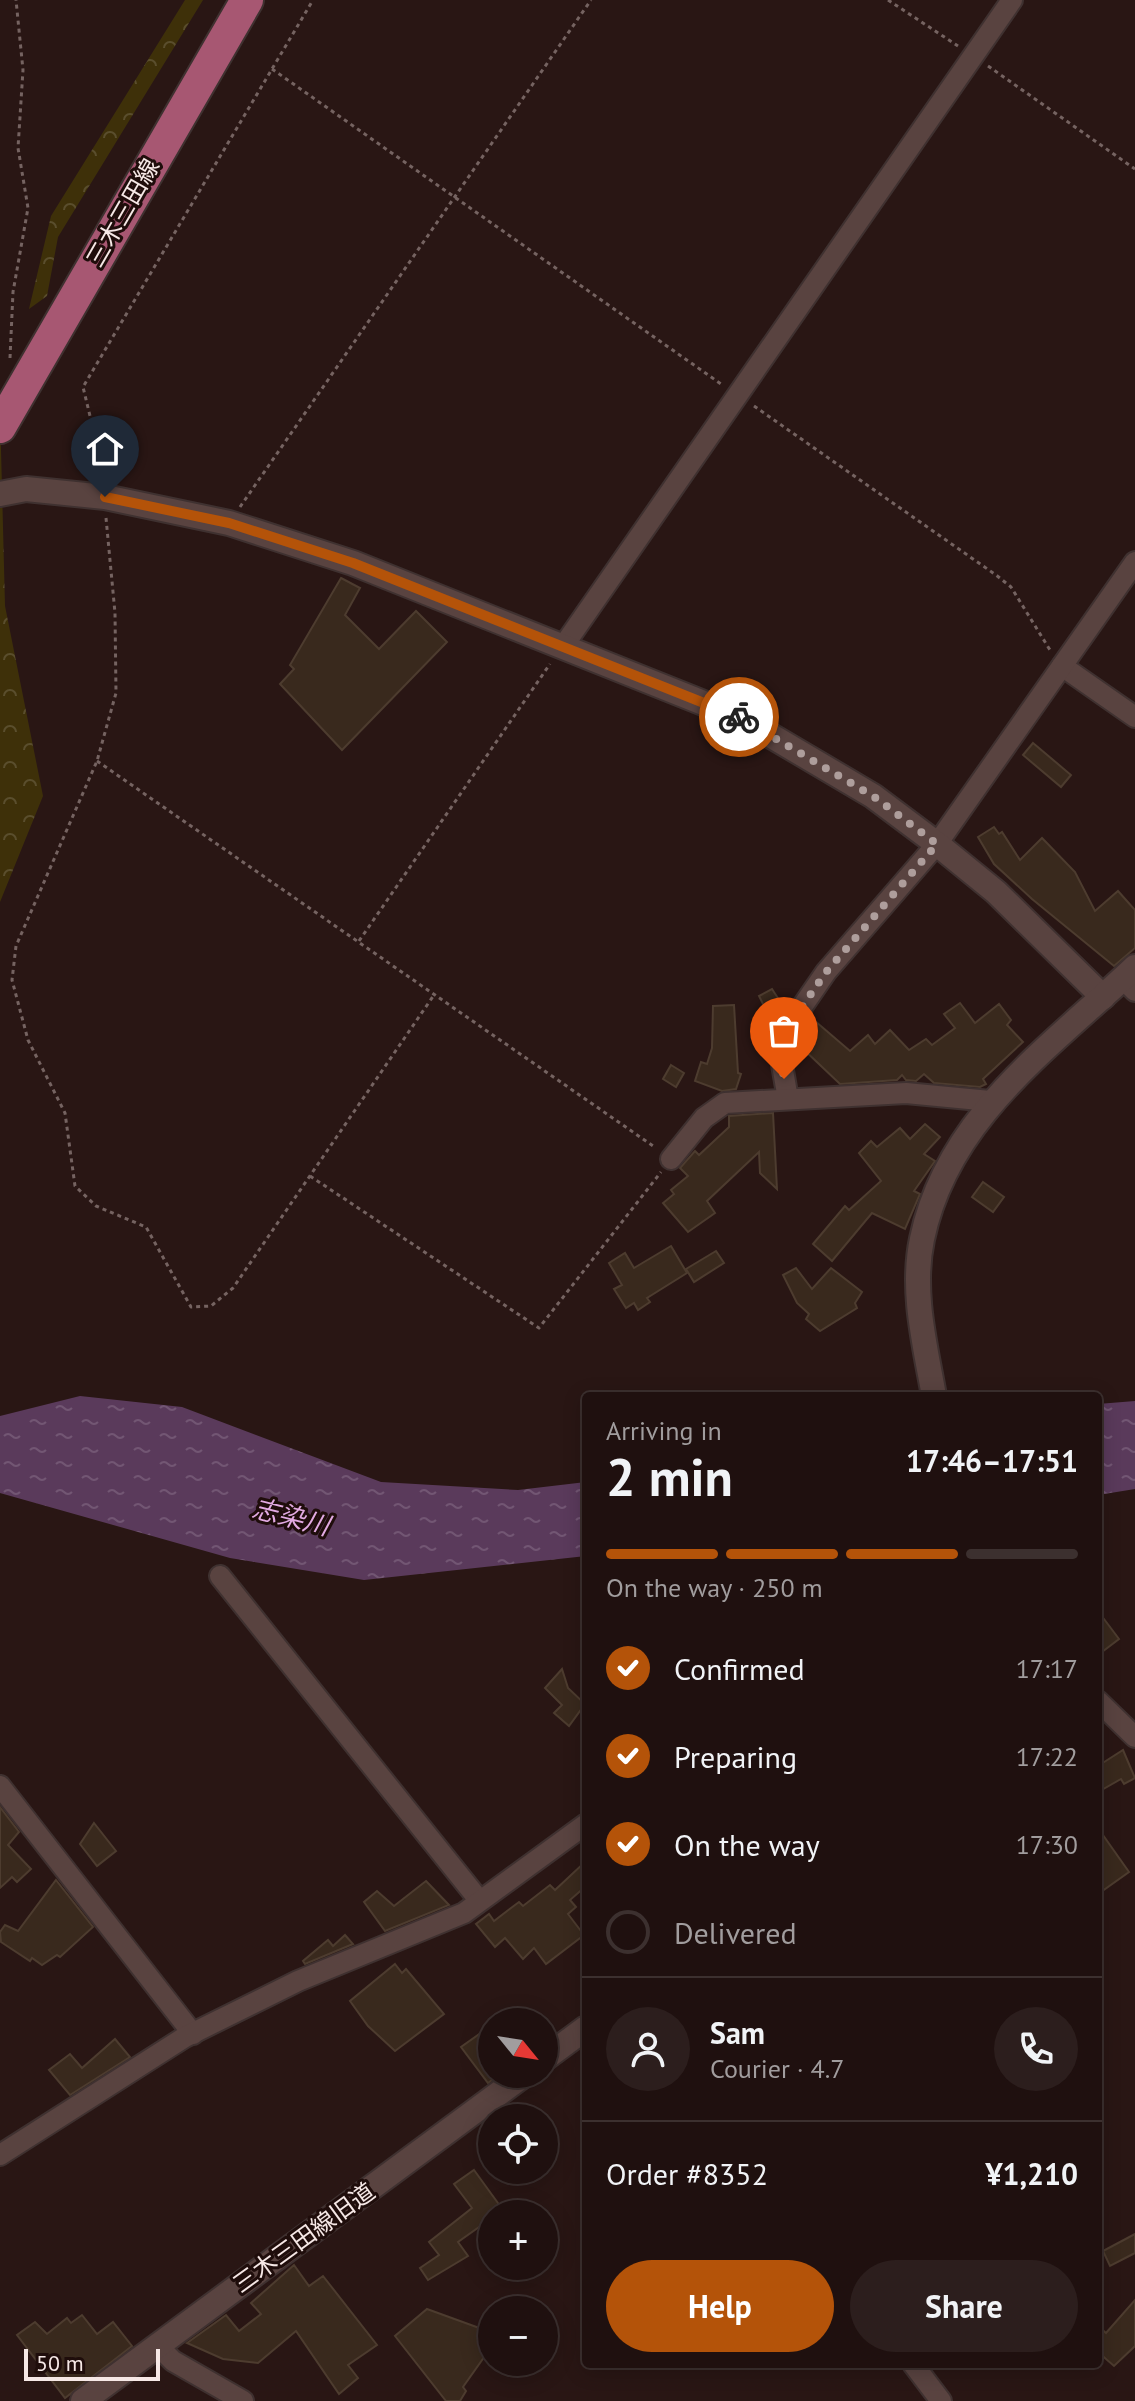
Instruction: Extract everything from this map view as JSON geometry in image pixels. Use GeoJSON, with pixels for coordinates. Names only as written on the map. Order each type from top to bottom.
{"type":"FeatureCollection","features":[{"type":"Feature","properties":{"kind":"main road","name":"三木三田線"},"geometry":{"type":"LineString","coordinates":[[0,427],[247,0]]}},
{"type":"Feature","properties":{"kind":"street"},"geometry":{"type":"LineString","coordinates":[[562,648],[1012,0]]}},
{"type":"Feature","properties":{"kind":"street"},"geometry":{"type":"LineString","coordinates":[[0,494],[26,489],[105,497],[229,523],[353,563],[741,718],[873,796],[937,844],[996,892],[1103,997]]}},
{"type":"Feature","properties":{"kind":"street"},"geometry":{"type":"LineString","coordinates":[[788,1099],[781,1059],[793,1020],[826,972],[937,844],[1062,666],[1131,575]]}},
{"type":"Feature","properties":{"kind":"street"},"geometry":{"type":"LineString","coordinates":[[1062,666],[1135,717]]}},
{"type":"Feature","properties":{"kind":"street"},"geometry":{"type":"LineString","coordinates":[[933,1392],[920,1317],[922,1239],[950,1163],[990,1101],[1103,997],[1131,979]]}},
{"type":"Feature","properties":{"kind":"street"},"geometry":{"type":"LineString","coordinates":[[671,1159],[704,1118],[725,1103],[906,1093],[990,1101]]}},
{"type":"Feature","properties":{"kind":"street"},"geometry":{"type":"LineString","coordinates":[[220,1576],[479,1900]]}},
{"type":"Feature","properties":{"kind":"street"},"geometry":{"type":"LineString","coordinates":[[1102,1705],[1135,1737]]}},
{"type":"Feature","properties":{"kind":"street"},"geometry":{"type":"LineString","coordinates":[[0,1786],[193,2034]]}},
{"type":"Feature","properties":{"kind":"street"},"geometry":{"type":"LineString","coordinates":[[0,2155],[193,2034],[298,1981],[464,1913],[582,1827]]}},
{"type":"Feature","properties":{"kind":"street"},"geometry":{"type":"LineString","coordinates":[[558,2049],[582,2031]]}},
{"type":"Feature","properties":{"kind":"street","name":"三木三田線旧道"},"geometry":{"type":"LineString","coordinates":[[83,2401],[506,2088]]}},
{"type":"Feature","properties":{"kind":"street"},"geometry":{"type":"LineString","coordinates":[[158,2346],[173,2361],[243,2401]]}},
{"type":"Feature","properties":{"kind":"street"},"geometry":{"type":"LineString","coordinates":[[916,2368],[941,2401]]}},
{"type":"Feature","properties":{"kind":"path"},"geometry":{"type":"LineString","coordinates":[[16,0],[23,70],[18,148],[28,208],[13,292],[9,360],[29,374]]}},
{"type":"Feature","properties":{"kind":"path"},"geometry":{"type":"LineString","coordinates":[[313,0],[83,387],[105,475],[115,613],[116,693],[97,761],[16,946],[12,980],[28,1040],[65,1113],[75,1186],[96,1206],[146,1227],[191,1307],[211,1306],[233,1288],[434,995]]}},
{"type":"Feature","properties":{"kind":"path"},"geometry":{"type":"LineString","coordinates":[[229,523],[591,0]]}},
{"type":"Feature","properties":{"kind":"path"},"geometry":{"type":"LineString","coordinates":[[888,0],[1135,169]]}},
{"type":"Feature","properties":{"kind":"path"},"geometry":{"type":"LineString","coordinates":[[272,69],[1011,587],[1062,666]]}},
{"type":"Feature","properties":{"kind":"path"},"geometry":{"type":"LineString","coordinates":[[359,941],[562,648]]}},
{"type":"Feature","properties":{"kind":"path"},"geometry":{"type":"LineString","coordinates":[[97,761],[671,1159],[539,1328],[310,1176]]}},
{"type":"Feature","properties":{"kind":"green space"},"geometry":{"type":"Polygon","coordinates":[[[185,0],[203,0],[58,237],[47,296],[29,309],[51,216],[185,0]]]}},
{"type":"Feature","properties":{"kind":"green space"},"geometry":{"type":"Polygon","coordinates":[[[0,411],[5,606],[43,796],[0,902],[0,411]]]}},
{"type":"Feature","properties":{"kind":"water","name":"志染川"},"geometry":{"type":"Polygon","coordinates":[[[80,1396],[182,1407],[381,1482],[518,1490],[582,1482],[582,1556],[364,1580],[230,1558],[0,1493],[0,1416],[80,1396]]]}},
{"type":"Feature","properties":{"kind":"water"},"geometry":{"type":"Polygon","coordinates":[[[1135,1401],[1135,1489],[1102,1494],[1102,1404],[1135,1401]]]}},
{"type":"Feature","properties":{"kind":"building"},"geometry":{"type":"Polygon","coordinates":[[[341,578],[360,588],[345,615],[379,649],[416,611],[447,642],[342,750],[280,684],[294,669],[290,665],[341,578]]]}},
{"type":"Feature","properties":{"kind":"building"},"geometry":{"type":"Polygon","coordinates":[[[1033,743],[1071,775],[1061,787],[1023,755],[1033,743]]]}},
{"type":"Feature","properties":{"kind":"building"},"geometry":{"type":"Polygon","coordinates":[[[994,827],[999,834],[1002,832],[1020,860],[1042,838],[1075,872],[1095,911],[1118,891],[1135,910],[1135,948],[1114,966],[1032,899],[994,864],[978,837],[994,827]]]}},
{"type":"Feature","properties":{"kind":"building"},"geometry":{"type":"Polygon","coordinates":[[[772,989],[785,1009],[772,1022],[759,996],[772,989]]]}},
{"type":"Feature","properties":{"kind":"building"},"geometry":{"type":"Polygon","coordinates":[[[960,1003],[975,1023],[999,1004],[1011,1020],[1007,1025],[1023,1042],[983,1079],[986,1084],[980,1087],[934,1083],[924,1074],[916,1081],[906,1080],[902,1075],[897,1080],[840,1084],[799,1045],[815,1021],[850,1051],[868,1035],[875,1044],[890,1030],[909,1050],[926,1039],[932,1045],[955,1028],[944,1014],[960,1003]]]}},
{"type":"Feature","properties":{"kind":"building"},"geometry":{"type":"Polygon","coordinates":[[[734,1005],[738,1073],[741,1074],[736,1089],[722,1091],[695,1081],[701,1062],[707,1064],[712,1048],[713,1006],[734,1005]]]}},
{"type":"Feature","properties":{"kind":"building"},"geometry":{"type":"Polygon","coordinates":[[[671,1065],[684,1073],[676,1087],[663,1079],[671,1065]]]}},
{"type":"Feature","properties":{"kind":"building"},"geometry":{"type":"Polygon","coordinates":[[[773,1113],[777,1189],[760,1173],[759,1152],[707,1201],[715,1213],[688,1232],[663,1203],[674,1194],[671,1190],[688,1176],[680,1168],[695,1151],[699,1155],[729,1127],[729,1116],[773,1113]]]}},
{"type":"Feature","properties":{"kind":"building"},"geometry":{"type":"Polygon","coordinates":[[[925,1124],[940,1137],[924,1154],[935,1161],[914,1191],[920,1194],[905,1229],[872,1213],[832,1261],[813,1244],[845,1206],[849,1210],[881,1181],[859,1153],[871,1141],[877,1147],[900,1128],[910,1139],[925,1124]]]}},
{"type":"Feature","properties":{"kind":"building"},"geometry":{"type":"Polygon","coordinates":[[[983,1182],[1004,1197],[993,1212],[972,1197],[983,1182]]]}},
{"type":"Feature","properties":{"kind":"building"},"geometry":{"type":"Polygon","coordinates":[[[671,1246],[687,1273],[647,1298],[650,1302],[638,1310],[634,1303],[626,1308],[614,1289],[622,1285],[609,1263],[625,1253],[634,1268],[671,1246]]]}},
{"type":"Feature","properties":{"kind":"building"},"geometry":{"type":"Polygon","coordinates":[[[716,1251],[724,1263],[694,1282],[686,1269],[716,1251]]]}},
{"type":"Feature","properties":{"kind":"building"},"geometry":{"type":"Polygon","coordinates":[[[796,1268],[812,1289],[831,1268],[862,1292],[855,1303],[857,1308],[820,1331],[806,1319],[809,1314],[797,1303],[783,1275],[796,1268]]]}},
{"type":"Feature","properties":{"kind":"building"},"geometry":{"type":"Polygon","coordinates":[[[1102,1616],[1119,1639],[1102,1652],[1102,1616]]]}},
{"type":"Feature","properties":{"kind":"building"},"geometry":{"type":"Polygon","coordinates":[[[562,1669],[568,1688],[582,1701],[582,1708],[569,1726],[554,1713],[562,1705],[545,1688],[562,1669]]]}},
{"type":"Feature","properties":{"kind":"building"},"geometry":{"type":"Polygon","coordinates":[[[1123,1750],[1135,1778],[1124,1784],[1121,1779],[1102,1790],[1102,1763],[1123,1750]]]}},
{"type":"Feature","properties":{"kind":"building"},"geometry":{"type":"Polygon","coordinates":[[[0,1807],[19,1832],[8,1845],[31,1869],[17,1882],[12,1877],[0,1888],[0,1807]]]}},
{"type":"Feature","properties":{"kind":"building"},"geometry":{"type":"Polygon","coordinates":[[[94,1823],[116,1851],[97,1866],[80,1844],[94,1823]]]}},
{"type":"Feature","properties":{"kind":"building"},"geometry":{"type":"Polygon","coordinates":[[[1102,1834],[1129,1872],[1102,1891],[1102,1834]]]}},
{"type":"Feature","properties":{"kind":"building"},"geometry":{"type":"Polygon","coordinates":[[[582,1865],[582,1890],[570,1900],[576,1907],[568,1914],[582,1937],[546,1964],[534,1948],[523,1959],[505,1938],[495,1947],[476,1924],[489,1914],[494,1921],[519,1902],[523,1906],[550,1885],[555,1890],[582,1865]]]}},
{"type":"Feature","properties":{"kind":"building"},"geometry":{"type":"Polygon","coordinates":[[[56,1880],[93,1927],[60,1957],[57,1955],[42,1965],[1,1942],[0,1932],[5,1925],[18,1931],[56,1880]]]}},
{"type":"Feature","properties":{"kind":"building"},"geometry":{"type":"Polygon","coordinates":[[[426,1881],[449,1905],[385,1931],[364,1902],[377,1891],[394,1906],[426,1881]]]}},
{"type":"Feature","properties":{"kind":"building"},"geometry":{"type":"Polygon","coordinates":[[[345,1935],[353,1944],[305,1964],[303,1961],[328,1940],[333,1946],[345,1935]]]}},
{"type":"Feature","properties":{"kind":"building"},"geometry":{"type":"Polygon","coordinates":[[[395,1964],[402,1973],[406,1969],[444,2014],[395,2051],[368,2026],[350,2001],[395,1964]]]}},
{"type":"Feature","properties":{"kind":"building"},"geometry":{"type":"Polygon","coordinates":[[[478,2035],[478,2070],[461,2047],[478,2035]]]}},
{"type":"Feature","properties":{"kind":"building"},"geometry":{"type":"Polygon","coordinates":[[[115,2039],[130,2057],[70,2095],[49,2070],[70,2054],[82,2068],[115,2039]]]}},
{"type":"Feature","properties":{"kind":"building"},"geometry":{"type":"Polygon","coordinates":[[[474,2170],[478,2184],[484,2184],[496,2200],[478,2200],[478,2228],[458,2242],[468,2256],[428,2280],[420,2268],[439,2255],[429,2242],[472,2208],[454,2184],[474,2170]]]}},
{"type":"Feature","properties":{"kind":"building"},"geometry":{"type":"Polygon","coordinates":[[[1135,2234],[1135,2253],[1110,2266],[1103,2251],[1135,2234]]]}},
{"type":"Feature","properties":{"kind":"building"},"geometry":{"type":"Polygon","coordinates":[[[294,2265],[309,2286],[323,2276],[377,2345],[348,2365],[358,2378],[339,2394],[296,2331],[258,2363],[223,2359],[187,2343],[226,2315],[239,2331],[261,2314],[251,2303],[294,2265]]]}},
{"type":"Feature","properties":{"kind":"building"},"geometry":{"type":"Polygon","coordinates":[[[1135,2300],[1135,2346],[1114,2366],[1102,2356],[1102,2330],[1106,2333],[1135,2300]]]}},
{"type":"Feature","properties":{"kind":"building"},"geometry":{"type":"Polygon","coordinates":[[[427,2309],[478,2328],[478,2366],[463,2387],[466,2391],[460,2401],[446,2401],[395,2336],[427,2309]]]}},
{"type":"Feature","properties":{"kind":"building"},"geometry":{"type":"Polygon","coordinates":[[[82,2315],[97,2334],[113,2322],[132,2346],[65,2398],[17,2335],[35,2322],[47,2334],[67,2318],[71,2323],[82,2315]]]}},
{"type":"Feature","properties":{"kind":"way so far"},"geometry":{"type":"LineString","coordinates":[[739,717],[873,796],[937,844],[826,972],[793,1020],[781,1059],[784,1079]]}},
{"type":"Feature","properties":{"kind":"route"},"geometry":{"type":"LineString","coordinates":[[105,497],[229,523],[353,563],[739,717]]}}]}
